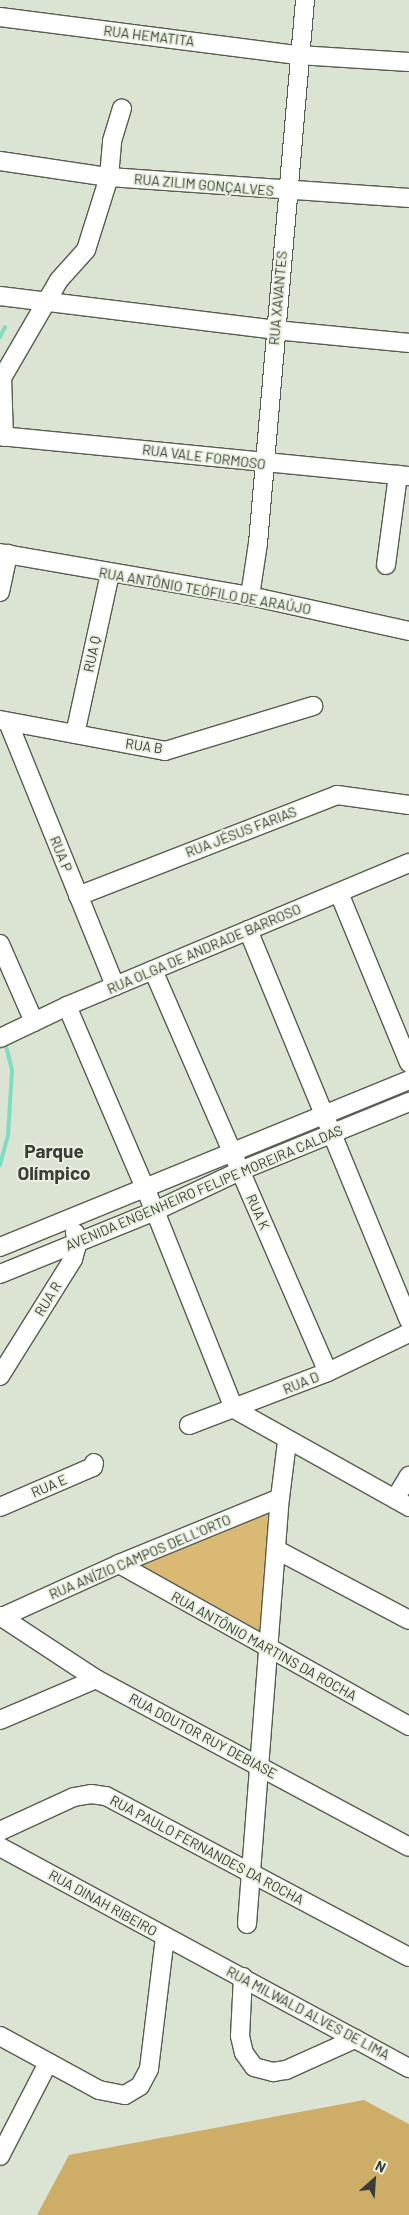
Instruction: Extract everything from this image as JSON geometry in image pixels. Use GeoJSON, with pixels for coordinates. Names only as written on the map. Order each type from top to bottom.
{"type":"FeatureCollection","features":[{"type":"Feature","properties":{"kind":"street","name":"RUA XAVANTES"},"geometry":{"type":"LineString","coordinates":[[250,596],[265,464],[286,192],[298,55],[305,0]]}},
{"type":"Feature","properties":{"kind":"street","name":"RUA HEMATITA"},"geometry":{"type":"LineString","coordinates":[[0,17],[298,55],[409,62]]}},
{"type":"Feature","properties":{"kind":"street"},"geometry":{"type":"LineString","coordinates":[[2,436],[2,378],[59,280],[86,250],[109,178],[112,141],[122,108]]}},
{"type":"Feature","properties":{"kind":"street","name":"RUA ZILIM GONÇALVES"},"geometry":{"type":"LineString","coordinates":[[0,161],[109,178],[286,192],[409,198]]}},
{"type":"Feature","properties":{"kind":"street"},"geometry":{"type":"LineString","coordinates":[[0,296],[275,330],[409,342]]}},
{"type":"Feature","properties":{"kind":"street","name":"RUA VALE FORMOSO"},"geometry":{"type":"LineString","coordinates":[[2,436],[265,464],[404,476]]}},
{"type":"Feature","properties":{"kind":"street"},"geometry":{"type":"LineString","coordinates":[[386,565],[404,476]]}},
{"type":"Feature","properties":{"kind":"street"},"geometry":{"type":"LineString","coordinates":[[0,592],[4,553]]}},
{"type":"Feature","properties":{"kind":"street","name":"RUA ANTÔNIO TEÓFILO DE ARAÚJO"},"geometry":{"type":"LineString","coordinates":[[4,553],[110,574],[250,596],[409,631]]}},
{"type":"Feature","properties":{"kind":"street","name":"RUA Q"},"geometry":{"type":"LineString","coordinates":[[75,734],[110,574]]}},
{"type":"Feature","properties":{"kind":"street","name":"RUA B"},"geometry":{"type":"LineString","coordinates":[[4,721],[164,751],[313,706]]}},
{"type":"Feature","properties":{"kind":"street","name":"RUA P"},"geometry":{"type":"LineString","coordinates":[[4,721],[115,986]]}},
{"type":"Feature","properties":{"kind":"street","name":"RUA JÉSUS FARIAS"},"geometry":{"type":"LineString","coordinates":[[78,896],[337,795],[409,805]]}},
{"type":"Feature","properties":{"kind":"street","name":"RUA OLGA DE ANDRADE BARROSO"},"geometry":{"type":"LineString","coordinates":[[0,1038],[67,1006],[409,863]]}},
{"type":"Feature","properties":{"kind":"street"},"geometry":{"type":"LineString","coordinates":[[339,893],[409,1063]]}},
{"type":"Feature","properties":{"kind":"street"},"geometry":{"type":"LineString","coordinates":[[248,930],[409,1320]]}},
{"type":"Feature","properties":{"kind":"street"},"geometry":{"type":"LineString","coordinates":[[0,944],[34,1022]]}},
{"type":"Feature","properties":{"kind":"street","name":"RUA K"},"geometry":{"type":"LineString","coordinates":[[153,970],[233,1149],[240,1171],[328,1372]]}},
{"type":"Feature","properties":{"kind":"street"},"geometry":{"type":"LineString","coordinates":[[67,1006],[144,1189],[156,1211],[234,1410],[287,1442],[402,1503],[409,1476]]}},
{"type":"Feature","properties":{"kind":"street","name":"AVENIDA ENGENHEIRO FELIPE MOREIRA CALDAS"},"geometry":{"type":"LineString","coordinates":[[0,1247],[144,1189],[233,1149],[409,1080]]}},
{"type":"Feature","properties":{"kind":"street","name":"AVENIDA ENGENHEIRO FELIPE MOREIRA CALDAS"},"geometry":{"type":"LineString","coordinates":[[0,1274],[156,1211],[240,1171],[409,1102]]}},
{"type":"Feature","properties":{"kind":"street"},"geometry":{"type":"LineString","coordinates":[[70,1219],[78,1241]]}},
{"type":"Feature","properties":{"kind":"street","name":"RUA R"},"geometry":{"type":"LineString","coordinates":[[0,1376],[73,1259],[78,1241]]}},
{"type":"Feature","properties":{"kind":"street","name":"RUA D"},"geometry":{"type":"LineString","coordinates":[[189,1425],[234,1410],[328,1372],[409,1333]]}},
{"type":"Feature","properties":{"kind":"street"},"geometry":{"type":"LineString","coordinates":[[247,1924],[278,1550],[280,1498],[287,1442]]}},
{"type":"Feature","properties":{"kind":"street","name":"RUA E"},"geometry":{"type":"LineString","coordinates":[[0,1507],[93,1467],[94,1463]]}},
{"type":"Feature","properties":{"kind":"street","name":"RUA ANÍZIO CAMPOS DELL'ORTO"},"geometry":{"type":"LineString","coordinates":[[0,1618],[119,1564],[280,1498]]}},
{"type":"Feature","properties":{"kind":"street"},"geometry":{"type":"LineString","coordinates":[[278,1550],[409,1620]]}},
{"type":"Feature","properties":{"kind":"street","name":"RUA ANTÔNIO MARTINS DA ROCHA"},"geometry":{"type":"LineString","coordinates":[[119,1564],[409,1726]]}},
{"type":"Feature","properties":{"kind":"street","name":"RUA DOUTOR RUY DEBIASE"},"geometry":{"type":"LineString","coordinates":[[0,1618],[96,1679],[409,1847]]}},
{"type":"Feature","properties":{"kind":"street"},"geometry":{"type":"LineString","coordinates":[[0,1720],[96,1679]]}},
{"type":"Feature","properties":{"kind":"street","name":"RUA PAULO FERNANDES DA ROCHA"},"geometry":{"type":"LineString","coordinates":[[0,1830],[74,1797],[91,1794],[106,1796],[409,1957]]}},
{"type":"Feature","properties":{"kind":"street","name":"RUA DINAH RIBEIRO"},"geometry":{"type":"LineString","coordinates":[[0,1846],[207,1959]]}},
{"type":"Feature","properties":{"kind":"street"},"geometry":{"type":"LineString","coordinates":[[0,2036],[99,2090],[125,2095],[140,2086],[149,2069],[165,1937]]}},
{"type":"Feature","properties":{"kind":"street","name":"RUA MILWALD ALVES DE LIMA"},"geometry":{"type":"LineString","coordinates":[[207,1959],[409,2068]]}},
{"type":"Feature","properties":{"kind":"street"},"geometry":{"type":"LineString","coordinates":[[242,1978],[240,2036],[244,2053],[254,2067],[273,2072],[286,2070],[355,2039]]}},
{"type":"Feature","properties":{"kind":"street"},"geometry":{"type":"LineString","coordinates":[[0,2156],[48,2063]]}},
{"type":"Feature","properties":{"kind":"shaded area"},"geometry":{"type":"Polygon","coordinates":[[[274,1511],[263,1636],[134,1568],[274,1511]]]}},
{"type":"Feature","properties":{"kind":"shaded area"},"geometry":{"type":"Polygon","coordinates":[[[364,2100],[409,2124],[409,2215],[37,2215],[69,2155],[364,2100]]]}},
{"type":"Feature","properties":{"kind":"waterway"},"geometry":{"type":"LineString","coordinates":[[0,337],[5,327]]}},
{"type":"Feature","properties":{"kind":"waterway"},"geometry":{"type":"LineString","coordinates":[[0,1165],[8,1136],[12,1070],[6,1046]]}},
{"type":"Feature","properties":{"kind":"district","name":"Parque Olímpico"},"geometry":{"type":"Point","coordinates":[54,1162]}}]}
